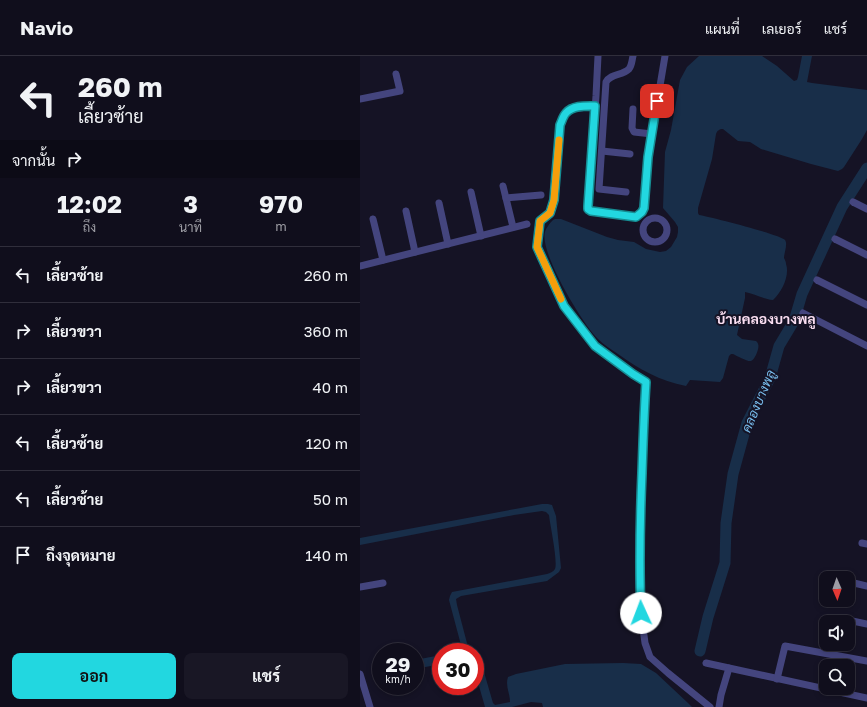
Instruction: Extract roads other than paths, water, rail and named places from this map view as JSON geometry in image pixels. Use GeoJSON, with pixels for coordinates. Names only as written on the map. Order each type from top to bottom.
{"type":"FeatureCollection","features":[{"type":"Feature","properties":{"kind":"street"},"geometry":{"type":"LineString","coordinates":[[598,56],[588,209],[591,211],[631,217],[636,217],[639,215],[644,208],[648,157],[665,56]]}},
{"type":"Feature","properties":{"kind":"street"},"geometry":{"type":"LineString","coordinates":[[626,192],[599,189],[606,82],[611,76],[621,74],[628,69],[633,56]]}},
{"type":"Feature","properties":{"kind":"street"},"geometry":{"type":"LineString","coordinates":[[360,99],[400,91],[396,74]]}},
{"type":"Feature","properties":{"kind":"street"},"geometry":{"type":"LineString","coordinates":[[595,106],[578,107],[572,109],[565,114],[560,125],[554,200],[550,213],[540,221],[537,247],[564,306],[595,346],[646,382],[643,416],[639,576],[641,613],[645,644],[650,657],[710,707]]}},
{"type":"Feature","properties":{"kind":"street"},"geometry":{"type":"LineString","coordinates":[[633,109],[632,128],[634,132],[652,134]]}},
{"type":"Feature","properties":{"kind":"street"},"geometry":{"type":"LineString","coordinates":[[602,151],[630,154]]}},
{"type":"Feature","properties":{"kind":"street"},"geometry":{"type":"LineString","coordinates":[[503,186],[513,228]]}},
{"type":"Feature","properties":{"kind":"street"},"geometry":{"type":"LineString","coordinates":[[471,192],[481,236]]}},
{"type":"Feature","properties":{"kind":"street"},"geometry":{"type":"LineString","coordinates":[[506,198],[541,195]]}},
{"type":"Feature","properties":{"kind":"street"},"geometry":{"type":"LineString","coordinates":[[853,202],[867,209]]}},
{"type":"Feature","properties":{"kind":"street"},"geometry":{"type":"LineString","coordinates":[[439,203],[448,244]]}},
{"type":"Feature","properties":{"kind":"street"},"geometry":{"type":"LineString","coordinates":[[406,211],[415,252]]}},
{"type":"Feature","properties":{"kind":"street"},"geometry":{"type":"LineString","coordinates":[[639,215],[646,223]]}},
{"type":"Feature","properties":{"kind":"street"},"geometry":{"type":"LineString","coordinates":[[373,219],[383,260]]}},
{"type":"Feature","properties":{"kind":"street"},"geometry":{"type":"LineString","coordinates":[[360,266],[527,224]]}},
{"type":"Feature","properties":{"kind":"street"},"geometry":{"type":"LineString","coordinates":[[835,240],[867,255]]}},
{"type":"Feature","properties":{"kind":"street"},"geometry":{"type":"LineString","coordinates":[[817,280],[867,305]]}},
{"type":"Feature","properties":{"kind":"street"},"geometry":{"type":"LineString","coordinates":[[803,313],[867,346]]}},
{"type":"Feature","properties":{"kind":"street"},"geometry":{"type":"LineString","coordinates":[[360,587],[383,583]]}},
{"type":"Feature","properties":{"kind":"street"},"geometry":{"type":"LineString","coordinates":[[855,583],[867,586]]}},
{"type":"Feature","properties":{"kind":"street"},"geometry":{"type":"LineString","coordinates":[[855,622],[867,624]]}},
{"type":"Feature","properties":{"kind":"street"},"geometry":{"type":"LineString","coordinates":[[777,679],[786,646],[867,661]]}},
{"type":"Feature","properties":{"kind":"street"},"geometry":{"type":"LineString","coordinates":[[706,664],[867,698]]}},
{"type":"Feature","properties":{"kind":"street"},"geometry":{"type":"LineString","coordinates":[[719,707],[729,668]]}},
{"type":"Feature","properties":{"kind":"street"},"geometry":{"type":"LineString","coordinates":[[360,674],[370,707]]}},
{"type":"Feature","properties":{"kind":"water"},"geometry":{"type":"Polygon","coordinates":[[[699,56],[762,56],[777,66],[794,81],[797,80],[798,77],[802,56],[812,56],[807,82],[867,90],[867,130],[844,167],[838,171],[761,149],[750,142],[738,141],[723,129],[717,132],[712,159],[698,208],[698,213],[699,215],[759,230],[785,240],[786,246],[784,258],[787,273],[782,288],[773,300],[745,292],[737,335],[742,339],[756,341],[758,343],[758,350],[753,360],[747,361],[731,354],[729,356],[723,378],[720,382],[690,380],[686,386],[659,378],[642,369],[598,339],[573,304],[555,271],[545,242],[545,232],[553,220],[561,219],[607,237],[634,242],[646,249],[660,252],[666,251],[671,247],[677,237],[678,227],[663,208],[665,152],[671,130],[680,80],[687,67],[699,56]]]}},
{"type":"Feature","properties":{"kind":"water"},"geometry":{"type":"Polygon","coordinates":[[[548,504],[552,505],[556,516],[561,568],[559,572],[547,581],[461,596],[456,599],[467,643],[460,643],[449,600],[452,592],[547,574],[553,571],[556,565],[555,551],[549,515],[542,511],[514,515],[360,545],[360,538],[548,504]]]}},
{"type":"Feature","properties":{"kind":"water"},"geometry":{"type":"Polygon","coordinates":[[[432,657],[432,666],[424,667],[424,658],[432,657]]]}},
{"type":"Feature","properties":{"kind":"water"},"geometry":{"type":"Polygon","coordinates":[[[623,663],[641,664],[656,673],[692,707],[543,707],[542,703],[531,702],[512,707],[485,707],[482,695],[484,695],[484,672],[493,703],[495,705],[510,702],[507,680],[508,677],[516,674],[565,664],[623,663]]]}},
{"type":"Feature","properties":{"kind":"waterway","name":"คลองบางพลู"},"geometry":{"type":"LineString","coordinates":[[700,651],[708,617],[725,563],[726,523],[733,474],[747,423],[770,378],[779,346],[794,321],[802,294],[842,207],[867,168]]}},
{"type":"Feature","properties":{"kind":"district","name":"บ้านคลองบางพลู"},"geometry":{"type":"Point","coordinates":[766,319]}}]}
